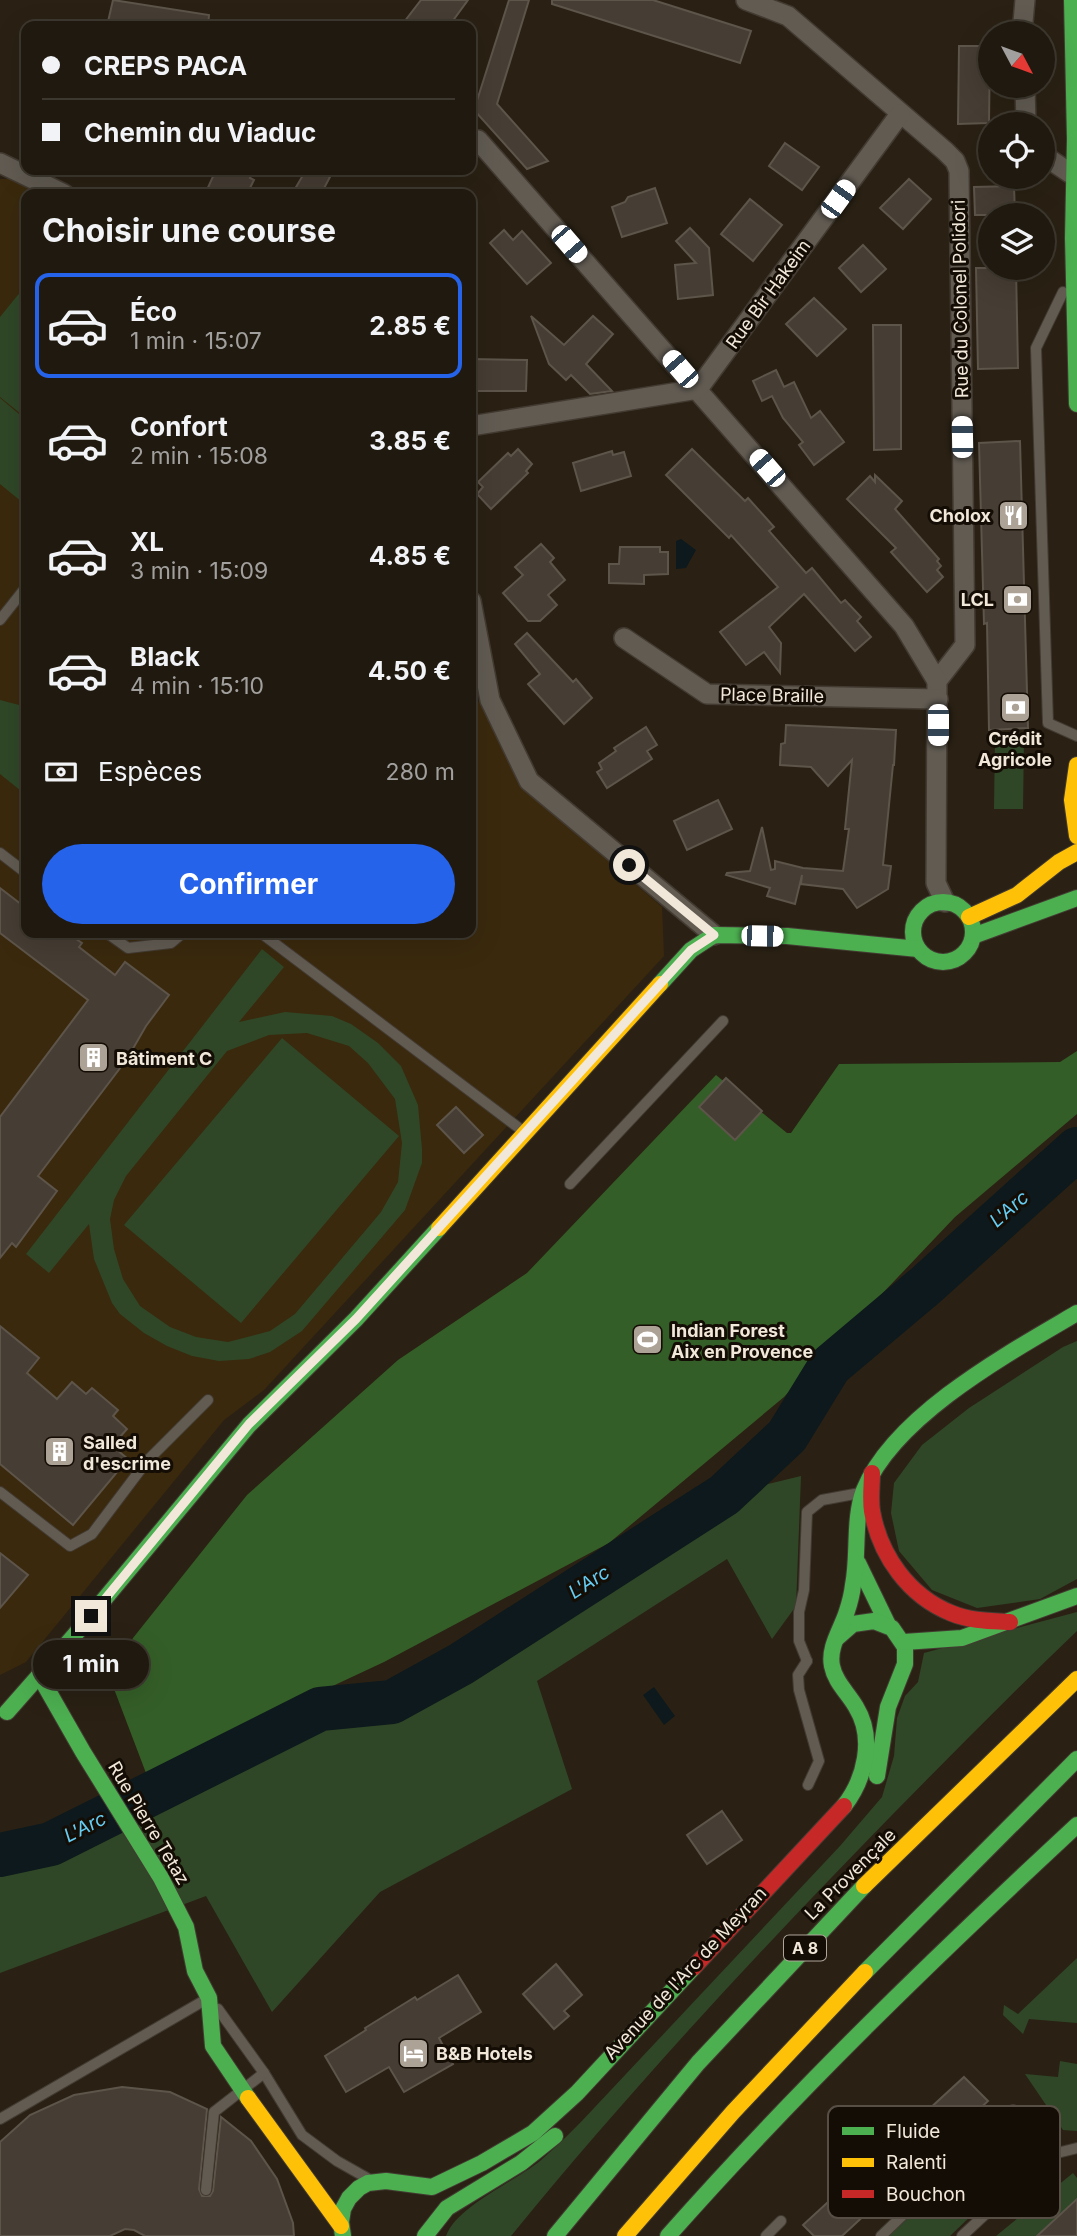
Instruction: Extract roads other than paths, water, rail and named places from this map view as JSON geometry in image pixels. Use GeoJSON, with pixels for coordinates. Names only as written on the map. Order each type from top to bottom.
{"type":"FeatureCollection","features":[{"type":"Feature","properties":{"kind":"main road"},"geometry":{"type":"LineString","coordinates":[[1072,0],[1075,41],[1073,273],[1077,404]]}},
{"type":"Feature","properties":{"kind":"main road"},"geometry":{"type":"LineString","coordinates":[[1077,765],[1071,809],[1077,836]]}},
{"type":"Feature","properties":{"kind":"main road"},"geometry":{"type":"LineString","coordinates":[[969,916],[1017,895],[1059,862],[1077,852]]}},
{"type":"Feature","properties":{"kind":"main road"},"geometry":{"type":"LineString","coordinates":[[972,936],[1077,898]]}},
{"type":"Feature","properties":{"kind":"main road"},"geometry":{"type":"LineString","coordinates":[[945,902],[962,909],[969,916],[973,926],[972,936],[970,946],[963,954],[945,962],[925,956],[918,949],[914,940],[915,926],[920,914],[927,907],[945,902]]}},
{"type":"Feature","properties":{"kind":"main road"},"geometry":{"type":"LineString","coordinates":[[865,942],[915,926]]}},
{"type":"Feature","properties":{"kind":"main road"},"geometry":{"type":"LineString","coordinates":[[2,1713],[39,1675],[249,1424],[356,1319],[691,950],[714,935],[787,936],[918,949]]}},
{"type":"Feature","properties":{"kind":"main road"},"geometry":{"type":"LineString","coordinates":[[831,1662],[833,1647],[848,1609],[858,1563],[858,1518],[872,1473],[898,1440],[941,1402],[1003,1356],[1077,1313]]}},
{"type":"Feature","properties":{"kind":"main road"},"geometry":{"type":"LineString","coordinates":[[872,1473],[872,1510],[879,1538],[893,1566],[912,1590],[934,1607],[971,1619],[1010,1622]]}},
{"type":"Feature","properties":{"kind":"main road"},"geometry":{"type":"LineString","coordinates":[[858,1563],[888,1625]]}},
{"type":"Feature","properties":{"kind":"main road"},"geometry":{"type":"LineString","coordinates":[[904,1642],[962,1638],[1077,1596]]}},
{"type":"Feature","properties":{"kind":"main road"},"geometry":{"type":"LineString","coordinates":[[822,1853],[867,1800],[880,1765],[888,1705],[907,1664],[904,1642],[898,1632],[888,1625],[866,1620],[844,1629],[837,1638]]}},
{"type":"Feature","properties":{"kind":"main road","name":"Avenue de l'Arc de Meyran"},"geometry":{"type":"LineString","coordinates":[[373,2182],[386,2180],[434,2187],[532,2134],[577,2093],[846,1804],[862,1776],[866,1749],[859,1712],[835,1676],[831,1662]]}},
{"type":"Feature","properties":{"kind":"main road","name":"Rue Pierre Tetaz"},"geometry":{"type":"LineString","coordinates":[[39,1675],[173,1900],[186,1927],[197,1977],[209,1998],[213,2046],[342,2231]]}},
{"type":"Feature","properties":{"kind":"main road","name":"La Provençale"},"geometry":{"type":"LineString","coordinates":[[555,2236],[698,2063],[850,1900],[1077,1679]]}},
{"type":"Feature","properties":{"kind":"main road"},"geometry":{"type":"LineString","coordinates":[[841,1685],[852,1693],[874,1696],[898,1683]]}},
{"type":"Feature","properties":{"kind":"main road"},"geometry":{"type":"LineString","coordinates":[[625,2236],[674,2176],[899,1935],[1077,1759]]}},
{"type":"Feature","properties":{"kind":"main road"},"geometry":{"type":"LineString","coordinates":[[668,2236],[723,2172],[853,2041],[1077,1825]]}},
{"type":"Feature","properties":{"kind":"main road"},"geometry":{"type":"LineString","coordinates":[[425,2236],[447,2208],[521,2163],[571,2121]]}},
{"type":"Feature","properties":{"kind":"main road"},"geometry":{"type":"LineString","coordinates":[[342,2231],[342,2208],[360,2187],[373,2182]]}},
{"type":"Feature","properties":{"kind":"main road"},"geometry":{"type":"LineString","coordinates":[[399,2183],[410,2189],[422,2205],[427,2223],[425,2236]]}},
{"type":"Feature","properties":{"kind":"street","name":"Rue du Colonel Polidori"},"geometry":{"type":"LineString","coordinates":[[746,0],[788,16],[945,151],[955,161],[959,171],[965,645],[938,690]]}},
{"type":"Feature","properties":{"kind":"street"},"geometry":{"type":"LineString","coordinates":[[1023,21],[1025,0]]}},
{"type":"Feature","properties":{"kind":"street","name":"Rue Bir Hakeim"},"geometry":{"type":"LineString","coordinates":[[698,389],[900,114]]}},
{"type":"Feature","properties":{"kind":"street"},"geometry":{"type":"LineString","coordinates":[[478,140],[904,626],[938,690],[936,883],[945,902]]}},
{"type":"Feature","properties":{"kind":"street"},"geometry":{"type":"LineString","coordinates":[[0,163],[21,173]]}},
{"type":"Feature","properties":{"kind":"street"},"geometry":{"type":"LineString","coordinates":[[1055,163],[1073,175]]}},
{"type":"Feature","properties":{"kind":"street"},"geometry":{"type":"LineString","coordinates":[[25,175],[54,189]]}},
{"type":"Feature","properties":{"kind":"street"},"geometry":{"type":"LineString","coordinates":[[476,425],[698,389]]}},
{"type":"Feature","properties":{"kind":"street"},"geometry":{"type":"LineString","coordinates":[[476,627],[490,700],[529,781],[714,935]]}},
{"type":"Feature","properties":{"kind":"street","name":"Place Braille"},"geometry":{"type":"LineString","coordinates":[[624,638],[707,694],[938,690]]}},
{"type":"Feature","properties":{"kind":"lane"},"geometry":{"type":"LineString","coordinates":[[1073,273],[1036,348],[1048,723],[1077,736]]}},
{"type":"Feature","properties":{"kind":"lane"},"geometry":{"type":"LineString","coordinates":[[0,620],[21,593]]}},
{"type":"Feature","properties":{"kind":"lane"},"geometry":{"type":"LineString","coordinates":[[0,853],[21,869]]}},
{"type":"Feature","properties":{"kind":"lane"},"geometry":{"type":"LineString","coordinates":[[114,938],[128,948],[171,943],[177,938]]}},
{"type":"Feature","properties":{"kind":"lane"},"geometry":{"type":"LineString","coordinates":[[268,938],[526,1132]]}},
{"type":"Feature","properties":{"kind":"lane"},"geometry":{"type":"LineString","coordinates":[[570,1184],[723,1021]]}},
{"type":"Feature","properties":{"kind":"lane"},"geometry":{"type":"LineString","coordinates":[[0,1492],[70,1546],[92,1534],[147,1461],[208,1400]]}},
{"type":"Feature","properties":{"kind":"lane"},"geometry":{"type":"LineString","coordinates":[[807,1661],[799,1641],[799,1612],[804,1590],[807,1512],[822,1500],[864,1492]]}},
{"type":"Feature","properties":{"kind":"lane"},"geometry":{"type":"LineString","coordinates":[[807,1661],[831,1662]]}},
{"type":"Feature","properties":{"kind":"lane"},"geometry":{"type":"LineString","coordinates":[[807,1661],[798,1675],[799,1690],[819,1761],[808,1785]]}},
{"type":"Feature","properties":{"kind":"lane"},"geometry":{"type":"LineString","coordinates":[[0,2119],[209,1998]]}},
{"type":"Feature","properties":{"kind":"lane","name":"Rue Pierre Tetaz"},"geometry":{"type":"LineString","coordinates":[[209,1998],[264,2073],[302,2135],[337,2161],[373,2182]]}},
{"type":"Feature","properties":{"kind":"lane"},"geometry":{"type":"LineString","coordinates":[[206,2190],[214,2112],[264,2073]]}},
{"type":"Feature","properties":{"kind":"lane"},"geometry":{"type":"LineString","coordinates":[[1060,2152],[1077,2148]]}},
{"type":"Feature","properties":{"kind":"lane"},"geometry":{"type":"LineString","coordinates":[[881,2236],[900,2218]]}},
{"type":"Feature","properties":{"kind":"lane"},"geometry":{"type":"LineString","coordinates":[[962,2236],[981,2218]]}},
{"type":"Feature","properties":{"kind":"lane"},"geometry":{"type":"LineString","coordinates":[[766,2236],[781,2221]]}},
{"type":"Feature","properties":{"kind":"waterway","name":"L'Arc"},"geometry":{"type":"LineString","coordinates":[[0,1855],[51,1844],[320,1709],[392,1702],[461,1664],[724,1495],[787,1436],[830,1366],[925,1286],[1077,1149]]}},
{"type":"Feature","properties":{"kind":"place","name":"Cholox"},"geometry":{"type":"Point","coordinates":[1014,515]}},
{"type":"Feature","properties":{"kind":"place","name":"LCL"},"geometry":{"type":"Point","coordinates":[1017,599]}},
{"type":"Feature","properties":{"kind":"place","name":"Crédit Agricole"},"geometry":{"type":"Point","coordinates":[1015,708]}},
{"type":"Feature","properties":{"kind":"place","name":"Bâtiment C"},"geometry":{"type":"Point","coordinates":[93,1058]}},
{"type":"Feature","properties":{"kind":"place","name":"Indian Forest Aix en Provence"},"geometry":{"type":"Point","coordinates":[648,1340]}},
{"type":"Feature","properties":{"kind":"place","name":"Salled d'escrime"},"geometry":{"type":"Point","coordinates":[60,1452]}},
{"type":"Feature","properties":{"kind":"place","name":"B&B Hotels"},"geometry":{"type":"Point","coordinates":[413,2053]}}]}
